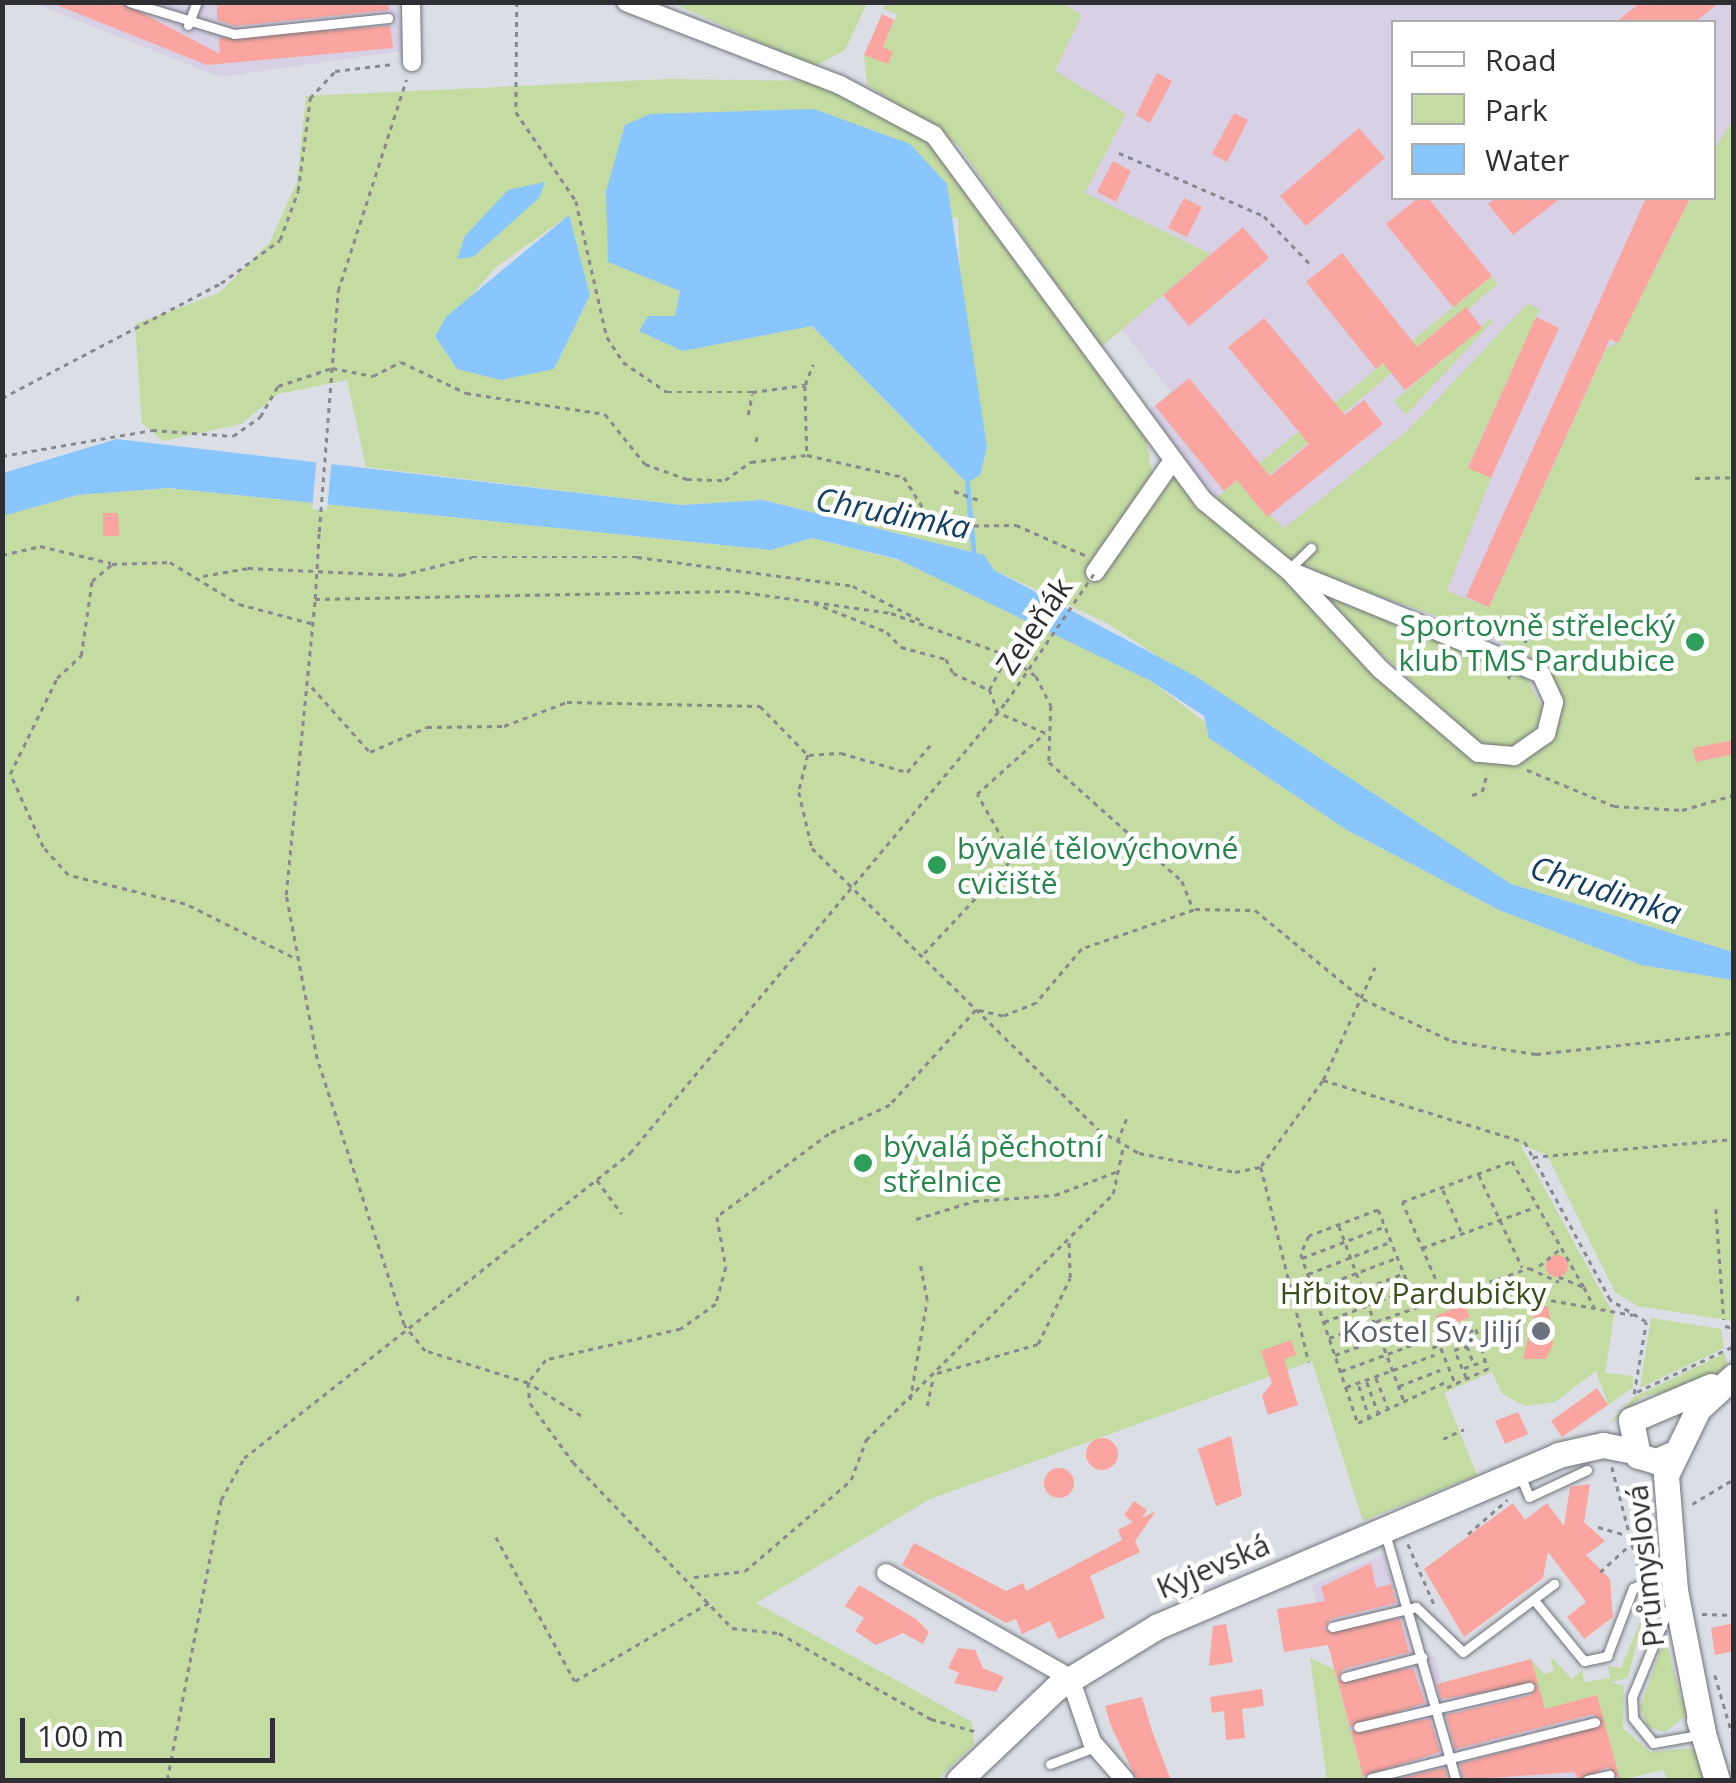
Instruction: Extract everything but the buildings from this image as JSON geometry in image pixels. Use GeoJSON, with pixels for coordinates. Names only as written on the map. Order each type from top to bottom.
{"type":"FeatureCollection","features":[{"type":"Feature","properties":{"kind":"street"},"geometry":{"type":"LineString","coordinates":[[412,2],[412,62]]}},
{"type":"Feature","properties":{"kind":"street"},"geometry":{"type":"LineString","coordinates":[[626,2],[840,85],[934,135],[1171,463],[1288,570],[1381,670],[1498,757],[1533,748],[1550,726],[1553,692],[1541,674],[1288,570]]}},
{"type":"Feature","properties":{"kind":"street"},"geometry":{"type":"LineString","coordinates":[[1099,566],[1171,463]]}},
{"type":"Feature","properties":{"kind":"street","name":"Kyjevská"},"geometry":{"type":"LineString","coordinates":[[959,1780],[1070,1678],[1169,1620],[1394,1533],[1522,1469],[1638,1404],[1734,1376]]}},
{"type":"Feature","properties":{"kind":"street","name":"Kyjevská"},"geometry":{"type":"LineString","coordinates":[[1522,1469],[1591,1446],[1637,1454],[1678,1447],[1734,1376]]}},
{"type":"Feature","properties":{"kind":"street"},"geometry":{"type":"LineString","coordinates":[[1638,1404],[1678,1420],[1678,1447]]}},
{"type":"Feature","properties":{"kind":"street","name":"Průmyslová"},"geometry":{"type":"LineString","coordinates":[[1638,1404],[1637,1454],[1652,1579],[1668,1610],[1717,1780]]}},
{"type":"Feature","properties":{"kind":"street","name":"Průmyslová"},"geometry":{"type":"LineString","coordinates":[[1678,1447],[1666,1475],[1673,1568],[1704,1734]]}},
{"type":"Feature","properties":{"kind":"street"},"geometry":{"type":"LineString","coordinates":[[886,1574],[1070,1678],[1095,1747],[1125,1780]]}},
{"type":"Feature","properties":{"kind":"lane"},"geometry":{"type":"LineString","coordinates":[[188,25],[197,2]]}},
{"type":"Feature","properties":{"kind":"lane"},"geometry":{"type":"LineString","coordinates":[[131,3],[188,25],[242,34],[388,18]]}},
{"type":"Feature","properties":{"kind":"lane"},"geometry":{"type":"LineString","coordinates":[[1288,570],[1311,548]]}},
{"type":"Feature","properties":{"kind":"lane"},"geometry":{"type":"LineString","coordinates":[[1522,1469],[1529,1497],[1588,1470]]}},
{"type":"Feature","properties":{"kind":"lane"},"geometry":{"type":"LineString","coordinates":[[1394,1533],[1409,1607],[1456,1780]]}},
{"type":"Feature","properties":{"kind":"lane"},"geometry":{"type":"LineString","coordinates":[[1534,1600],[1584,1660],[1607,1656],[1652,1579]]}},
{"type":"Feature","properties":{"kind":"lane"},"geometry":{"type":"LineString","coordinates":[[1409,1607],[1459,1653],[1554,1584]]}},
{"type":"Feature","properties":{"kind":"lane"},"geometry":{"type":"LineString","coordinates":[[1332,1627],[1409,1607]]}},
{"type":"Feature","properties":{"kind":"lane"},"geometry":{"type":"LineString","coordinates":[[1668,1610],[1632,1698],[1637,1730],[1659,1744],[1704,1734]]}},
{"type":"Feature","properties":{"kind":"lane"},"geometry":{"type":"LineString","coordinates":[[1346,1677],[1422,1656]]}},
{"type":"Feature","properties":{"kind":"lane"},"geometry":{"type":"LineString","coordinates":[[1358,1727],[1529,1687]]}},
{"type":"Feature","properties":{"kind":"lane"},"geometry":{"type":"LineString","coordinates":[[1371,1778],[1596,1722]]}},
{"type":"Feature","properties":{"kind":"lane"},"geometry":{"type":"LineString","coordinates":[[1050,1764],[1095,1747]]}},
{"type":"Feature","properties":{"kind":"lane"},"geometry":{"type":"LineString","coordinates":[[1587,1780],[1609,1774]]}},
{"type":"Feature","properties":{"kind":"path"},"geometry":{"type":"LineString","coordinates":[[517,2],[516,112],[576,201],[607,338],[623,362],[667,392],[752,392],[804,385]]}},
{"type":"Feature","properties":{"kind":"path"},"geometry":{"type":"LineString","coordinates":[[2,398],[206,291],[280,240],[298,191],[310,98],[335,70],[412,62],[350,243],[332,369],[312,687],[286,895],[293,958],[316,1060],[404,1325],[426,1351],[528,1383],[582,1416]]}},
{"type":"Feature","properties":{"kind":"path"},"geometry":{"type":"LineString","coordinates":[[1119,153],[1274,222],[1310,264]]}},
{"type":"Feature","properties":{"kind":"path"},"geometry":{"type":"LineString","coordinates":[[2,456],[152,430],[233,436],[260,417],[278,386],[332,369],[373,376],[401,362],[466,393],[605,414],[645,464],[688,479],[725,480],[751,462],[807,455],[904,476],[934,526],[1016,525],[1099,566]]}},
{"type":"Feature","properties":{"kind":"path"},"geometry":{"type":"LineString","coordinates":[[807,455],[804,385],[813,364]]}},
{"type":"Feature","properties":{"kind":"path"},"geometry":{"type":"LineString","coordinates":[[748,414],[752,392]]}},
{"type":"Feature","properties":{"kind":"path"},"geometry":{"type":"LineString","coordinates":[[756,442],[757,436]]}},
{"type":"Feature","properties":{"kind":"path"},"geometry":{"type":"LineString","coordinates":[[1695,478],[1734,478]]}},
{"type":"Feature","properties":{"kind":"path"},"geometry":{"type":"LineString","coordinates":[[954,491],[982,501]]}},
{"type":"Feature","properties":{"kind":"path"},"geometry":{"type":"LineString","coordinates":[[2,555],[40,546],[112,564]]}},
{"type":"Feature","properties":{"kind":"path"},"geometry":{"type":"LineString","coordinates":[[202,576],[248,568],[402,575],[472,556],[637,557],[854,586],[926,623],[1007,655],[1036,676],[1051,706],[1045,733],[1050,762],[1182,881],[1194,910]]}},
{"type":"Feature","properties":{"kind":"path"},"geometry":{"type":"LineString","coordinates":[[293,958],[185,904],[68,875],[20,799],[10,774],[16,750],[57,678],[82,656],[92,581],[112,564],[140,557],[202,576],[238,604],[314,624]]}},
{"type":"Feature","properties":{"kind":"path","name":"Zeleňák"},"geometry":{"type":"LineString","coordinates":[[167,1780],[222,1500],[272,1428],[630,1152],[998,713],[1099,566]]}},
{"type":"Feature","properties":{"kind":"path"},"geometry":{"type":"LineString","coordinates":[[315,600],[735,591],[808,600],[926,623]]}},
{"type":"Feature","properties":{"kind":"path"},"geometry":{"type":"LineString","coordinates":[[808,600],[887,632],[901,648],[946,659],[953,673],[989,690],[998,713],[1045,733]]}},
{"type":"Feature","properties":{"kind":"path"},"geometry":{"type":"LineString","coordinates":[[1508,679],[1533,625]]}},
{"type":"Feature","properties":{"kind":"path"},"geometry":{"type":"LineString","coordinates":[[989,690],[1007,655]]}},
{"type":"Feature","properties":{"kind":"path"},"geometry":{"type":"LineString","coordinates":[[312,687],[370,752],[427,727],[504,726],[567,702],[730,698],[760,706],[808,755],[804,828],[852,884],[976,1010],[1123,1148],[1235,1172],[1261,1167],[1323,1080],[1376,966]]}},
{"type":"Feature","properties":{"kind":"path"},"geometry":{"type":"LineString","coordinates":[[922,955],[1013,858],[977,794],[1045,733]]}},
{"type":"Feature","properties":{"kind":"path"},"geometry":{"type":"LineString","coordinates":[[808,755],[841,753],[907,772],[930,746]]}},
{"type":"Feature","properties":{"kind":"path"},"geometry":{"type":"LineString","coordinates":[[1472,795],[1482,792],[1498,757],[1588,800],[1682,810],[1734,795]]}},
{"type":"Feature","properties":{"kind":"path"},"geometry":{"type":"LineString","coordinates":[[976,1010],[1003,1016],[1036,1003],[1082,950],[1194,910],[1255,910],[1363,998],[1452,1041],[1536,1054],[1734,1033]]}},
{"type":"Feature","properties":{"kind":"path"},"geometry":{"type":"LineString","coordinates":[[976,1010],[890,1105],[829,1134],[717,1217],[726,1267],[716,1304],[681,1329],[546,1360],[528,1383],[530,1404],[573,1462],[693,1577],[732,1628],[779,1633],[932,1719],[1000,1740]]}},
{"type":"Feature","properties":{"kind":"path"},"geometry":{"type":"LineString","coordinates":[[1323,1080],[1524,1142],[1610,1300],[1646,1322],[1638,1404]]}},
{"type":"Feature","properties":{"kind":"path"},"geometry":{"type":"LineString","coordinates":[[1117,1143],[1128,1115]]}},
{"type":"Feature","properties":{"kind":"path"},"geometry":{"type":"LineString","coordinates":[[1533,1157],[1734,1139]]}},
{"type":"Feature","properties":{"kind":"path"},"geometry":{"type":"LineString","coordinates":[[693,1577],[745,1571],[851,1480],[866,1440],[908,1403],[1113,1194],[1123,1148]]}},
{"type":"Feature","properties":{"kind":"path"},"geometry":{"type":"LineString","coordinates":[[1444,1296],[1402,1202],[1512,1161],[1595,1308]]}},
{"type":"Feature","properties":{"kind":"path"},"geometry":{"type":"LineString","coordinates":[[1261,1167],[1309,1362]]}},
{"type":"Feature","properties":{"kind":"path"},"geometry":{"type":"LineString","coordinates":[[916,1219],[974,1201],[1055,1194],[1120,1171]]}},
{"type":"Feature","properties":{"kind":"path"},"geometry":{"type":"LineString","coordinates":[[1478,1174],[1524,1270]]}},
{"type":"Feature","properties":{"kind":"path"},"geometry":{"type":"LineString","coordinates":[[596,1179],[622,1214]]}},
{"type":"Feature","properties":{"kind":"path"},"geometry":{"type":"LineString","coordinates":[[1442,1187],[1462,1234]]}},
{"type":"Feature","properties":{"kind":"path"},"geometry":{"type":"LineString","coordinates":[[1422,1248],[1537,1206]]}},
{"type":"Feature","properties":{"kind":"path"},"geometry":{"type":"LineString","coordinates":[[1716,1209],[1724,1320]]}},
{"type":"Feature","properties":{"kind":"path"},"geometry":{"type":"LineString","coordinates":[[1417,1307],[1378,1210],[1309,1236],[1302,1258],[1358,1422],[1488,1368],[1476,1330],[1432,1348]]}},
{"type":"Feature","properties":{"kind":"path"},"geometry":{"type":"LineString","coordinates":[[1338,1225],[1404,1401]]}},
{"type":"Feature","properties":{"kind":"path"},"geometry":{"type":"LineString","coordinates":[[1302,1258],[1385,1226]]}},
{"type":"Feature","properties":{"kind":"path"},"geometry":{"type":"LineString","coordinates":[[935,1375],[1038,1344],[1070,1278],[1069,1240]]}},
{"type":"Feature","properties":{"kind":"path"},"geometry":{"type":"LineString","coordinates":[[1308,1274],[1391,1242]]}},
{"type":"Feature","properties":{"kind":"path"},"geometry":{"type":"LineString","coordinates":[[1329,1338],[1539,1266],[1561,1249]]}},
{"type":"Feature","properties":{"kind":"path"},"geometry":{"type":"LineString","coordinates":[[1313,1290],[1397,1258]]}},
{"type":"Feature","properties":{"kind":"path"},"geometry":{"type":"LineString","coordinates":[[908,1403],[924,1331],[920,1264]]}},
{"type":"Feature","properties":{"kind":"path"},"geometry":{"type":"LineString","coordinates":[[1539,1266],[1559,1280],[1584,1287]]}},
{"type":"Feature","properties":{"kind":"path"},"geometry":{"type":"LineString","coordinates":[[1319,1306],[1404,1274]]}},
{"type":"Feature","properties":{"kind":"path"},"geometry":{"type":"LineString","coordinates":[[1499,1278],[1505,1294]]}},
{"type":"Feature","properties":{"kind":"path"},"geometry":{"type":"LineString","coordinates":[[1466,1289],[1477,1300],[1505,1294],[1635,1315]]}},
{"type":"Feature","properties":{"kind":"path"},"geometry":{"type":"LineString","coordinates":[[1324,1322],[1410,1290]]}},
{"type":"Feature","properties":{"kind":"path"},"geometry":{"type":"LineString","coordinates":[[78,1291],[78,1301]]}},
{"type":"Feature","properties":{"kind":"path"},"geometry":{"type":"LineString","coordinates":[[1335,1355],[1423,1323]]}},
{"type":"Feature","properties":{"kind":"path"},"geometry":{"type":"LineString","coordinates":[[1726,1326],[1734,1328]]}},
{"type":"Feature","properties":{"kind":"path"},"geometry":{"type":"LineString","coordinates":[[1341,1371],[1428,1339]]}},
{"type":"Feature","properties":{"kind":"path"},"geometry":{"type":"LineString","coordinates":[[1440,1345],[1454,1350],[1467,1346],[1474,1364]]}},
{"type":"Feature","properties":{"kind":"path"},"geometry":{"type":"LineString","coordinates":[[1440,1345],[1456,1384]]}},
{"type":"Feature","properties":{"kind":"path"},"geometry":{"type":"LineString","coordinates":[[1638,1404],[1734,1346]]}},
{"type":"Feature","properties":{"kind":"path"},"geometry":{"type":"LineString","coordinates":[[1454,1350],[1466,1379]]}},
{"type":"Feature","properties":{"kind":"path"},"geometry":{"type":"LineString","coordinates":[[1346,1387],[1434,1355]]}},
{"type":"Feature","properties":{"kind":"path"},"geometry":{"type":"LineString","coordinates":[[1462,1369],[1486,1360]]}},
{"type":"Feature","properties":{"kind":"path"},"geometry":{"type":"LineString","coordinates":[[1399,1386],[1440,1370]]}},
{"type":"Feature","properties":{"kind":"path"},"geometry":{"type":"LineString","coordinates":[[927,1406],[935,1375]]}},
{"type":"Feature","properties":{"kind":"path"},"geometry":{"type":"LineString","coordinates":[[1376,1376],[1388,1409]]}},
{"type":"Feature","properties":{"kind":"path"},"geometry":{"type":"LineString","coordinates":[[1367,1380],[1378,1413]]}},
{"type":"Feature","properties":{"kind":"path"},"geometry":{"type":"LineString","coordinates":[[1358,1383],[1370,1417]]}},
{"type":"Feature","properties":{"kind":"path"},"geometry":{"type":"LineString","coordinates":[[1442,1439],[1464,1429]]}},
{"type":"Feature","properties":{"kind":"path"},"geometry":{"type":"LineString","coordinates":[[1605,1455],[1632,1544],[1652,1579],[1642,1636],[1655,1640]]}},
{"type":"Feature","properties":{"kind":"path"},"geometry":{"type":"LineString","coordinates":[[1682,1494],[1682,1510],[1734,1479]]}},
{"type":"Feature","properties":{"kind":"path"},"geometry":{"type":"LineString","coordinates":[[1468,1534],[1507,1505]]}},
{"type":"Feature","properties":{"kind":"path"},"geometry":{"type":"LineString","coordinates":[[1598,1527],[1631,1537]]}},
{"type":"Feature","properties":{"kind":"path"},"geometry":{"type":"LineString","coordinates":[[1394,1533],[1440,1612]]}},
{"type":"Feature","properties":{"kind":"path"},"geometry":{"type":"LineString","coordinates":[[496,1537],[575,1681],[712,1601]]}},
{"type":"Feature","properties":{"kind":"path"},"geometry":{"type":"LineString","coordinates":[[1600,1572],[1632,1544]]}},
{"type":"Feature","properties":{"kind":"path"},"geometry":{"type":"LineString","coordinates":[[1695,1614],[1734,1614]]}},
{"type":"Feature","properties":{"kind":"shaded area"},"geometry":{"type":"Polygon","coordinates":[[[34,3],[398,3],[403,51],[220,77],[34,3]]]}},
{"type":"Feature","properties":{"kind":"shaded area"},"geometry":{"type":"Polygon","coordinates":[[[1008,3],[1733,3],[1733,120],[1716,158],[1716,20],[1391,20],[1391,200],[1696,200],[1489,634],[1222,505],[1147,412],[1171,392],[936,95],[1008,3]]]}},
{"type":"Feature","properties":{"kind":"shaded area"},"geometry":{"type":"Polygon","coordinates":[[[1384,1554],[1415,1661],[1434,1656],[1442,1683],[1531,1659],[1544,1695],[1597,1695],[1620,1780],[1364,1780],[1312,1585],[1384,1554]]]}},
{"type":"Feature","properties":{"kind":"green space"},"geometry":{"type":"Polygon","coordinates":[[[673,3],[867,3],[845,50],[813,67],[673,3]]]}},
{"type":"Feature","properties":{"kind":"green space"},"geometry":{"type":"Polygon","coordinates":[[[890,3],[1063,3],[1082,15],[1055,71],[1126,114],[1085,193],[1211,254],[1101,347],[958,145],[867,85],[864,55],[888,64],[883,47],[897,15],[882,8],[890,3]]]}},
{"type":"Feature","properties":{"kind":"green space"},"geometry":{"type":"Polygon","coordinates":[[[667,79],[813,81],[932,144],[1146,435],[1152,474],[1140,496],[1176,478],[1453,739],[1515,761],[1555,732],[1551,678],[1538,663],[1489,634],[1297,568],[1216,498],[1492,276],[1498,284],[1248,493],[1284,528],[1407,431],[1527,304],[1540,309],[1468,467],[1491,478],[1447,591],[1489,607],[1606,349],[1618,342],[1689,200],[1716,200],[1716,147],[1733,120],[1733,952],[1511,884],[1105,622],[994,570],[984,555],[764,500],[682,505],[366,467],[347,380],[278,394],[241,424],[163,441],[142,423],[135,324],[219,293],[270,242],[297,182],[306,96],[667,79]],[[568,216],[496,267],[436,336],[554,369],[590,295],[568,216]],[[958,217],[669,283],[680,292],[683,351],[812,326],[967,483],[958,217]]]}},
{"type":"Feature","properties":{"kind":"green space"},"geometry":{"type":"Polygon","coordinates":[[[1490,319],[1493,321],[1406,415],[1394,401],[1490,319]]]}},
{"type":"Feature","properties":{"kind":"green space","name":"Hřbitov Pardubičky"},"geometry":{"type":"Polygon","coordinates":[[[169,488],[771,550],[812,538],[929,568],[1151,681],[1347,830],[1499,910],[1641,965],[1733,980],[1733,1321],[1637,1306],[1615,1292],[1547,1155],[1520,1144],[1614,1315],[1605,1373],[1633,1376],[1633,1388],[1608,1405],[1596,1371],[1555,1402],[1525,1406],[1502,1394],[1492,1372],[1444,1393],[1477,1475],[1363,1521],[1312,1361],[930,1499],[756,1603],[972,1722],[974,1744],[937,1780],[3,1780],[2,516],[77,495],[169,488]]]}},
{"type":"Feature","properties":{"kind":"green space"},"geometry":{"type":"Polygon","coordinates":[[[1304,584],[1527,679],[1543,709],[1535,734],[1520,747],[1486,749],[1304,584]]]}},
{"type":"Feature","properties":{"kind":"green space"},"geometry":{"type":"Polygon","coordinates":[[[1651,1318],[1721,1329],[1724,1348],[1640,1388],[1651,1318]]]}},
{"type":"Feature","properties":{"kind":"green space"},"geometry":{"type":"Polygon","coordinates":[[[1725,1353],[1727,1367],[1692,1389],[1643,1396],[1606,1427],[1634,1397],[1725,1353]]]}},
{"type":"Feature","properties":{"kind":"green space"},"geometry":{"type":"Polygon","coordinates":[[[1644,1613],[1628,1678],[1611,1682],[1624,1686],[1623,1728],[1650,1752],[1694,1748],[1704,1780],[1667,1780],[1664,1770],[1620,1780],[1597,1696],[1545,1709],[1531,1659],[1544,1674],[1554,1671],[1550,1656],[1572,1679],[1582,1670],[1584,1682],[1610,1678],[1608,1666],[1621,1668],[1644,1613]]]}},
{"type":"Feature","properties":{"kind":"green space"},"geometry":{"type":"Polygon","coordinates":[[[1665,1637],[1686,1716],[1665,1732],[1648,1727],[1640,1708],[1665,1637]]]}},
{"type":"Feature","properties":{"kind":"green space"},"geometry":{"type":"Polygon","coordinates":[[[1310,1658],[1334,1669],[1364,1780],[1327,1780],[1310,1658]]]}},
{"type":"Feature","properties":{"kind":"water"},"geometry":{"type":"Polygon","coordinates":[[[814,109],[910,144],[947,184],[987,447],[980,475],[967,483],[812,326],[683,351],[639,331],[648,316],[675,316],[680,291],[608,262],[606,191],[625,125],[650,114],[814,109]]]}},
{"type":"Feature","properties":{"kind":"water"},"geometry":{"type":"Polygon","coordinates":[[[545,182],[539,198],[473,257],[457,259],[465,236],[508,190],[545,182]]]}},
{"type":"Feature","properties":{"kind":"water"},"geometry":{"type":"Polygon","coordinates":[[[569,215],[590,295],[554,369],[501,380],[457,369],[435,336],[447,316],[569,215]]]}},
{"type":"Feature","properties":{"kind":"water"},"geometry":{"type":"Polygon","coordinates":[[[117,439],[682,505],[763,500],[984,555],[994,570],[1195,676],[1511,884],[1733,952],[1733,980],[1641,965],[1499,910],[1347,830],[1209,738],[1204,716],[1151,681],[897,559],[812,538],[771,550],[169,488],[77,495],[3,516],[3,473],[117,439]]]}},
{"type":"Feature","properties":{"kind":"pier"},"geometry":{"type":"Polygon","coordinates":[[[317,456],[332,458],[327,510],[312,509],[317,456]]]}},
{"type":"Feature","properties":{"kind":"waterway","name":"Chrudimka"},"geometry":{"type":"LineString","coordinates":[[967,483],[974,559]]}},
{"type":"Feature","properties":{"kind":"place","name":"Sportovně střelecký klub TMS Pardubice"},"geometry":{"type":"Point","coordinates":[1695,642]}},
{"type":"Feature","properties":{"kind":"place","name":"bývalé tělovýchovné cvičiště"},"geometry":{"type":"Point","coordinates":[937,865]}},
{"type":"Feature","properties":{"kind":"place","name":"bývalá pěchotní střelnice"},"geometry":{"type":"Point","coordinates":[863,1163]}},
{"type":"Feature","properties":{"kind":"place","name":"Kostel Sv. Jiljí"},"geometry":{"type":"Point","coordinates":[1541,1331]}}]}
